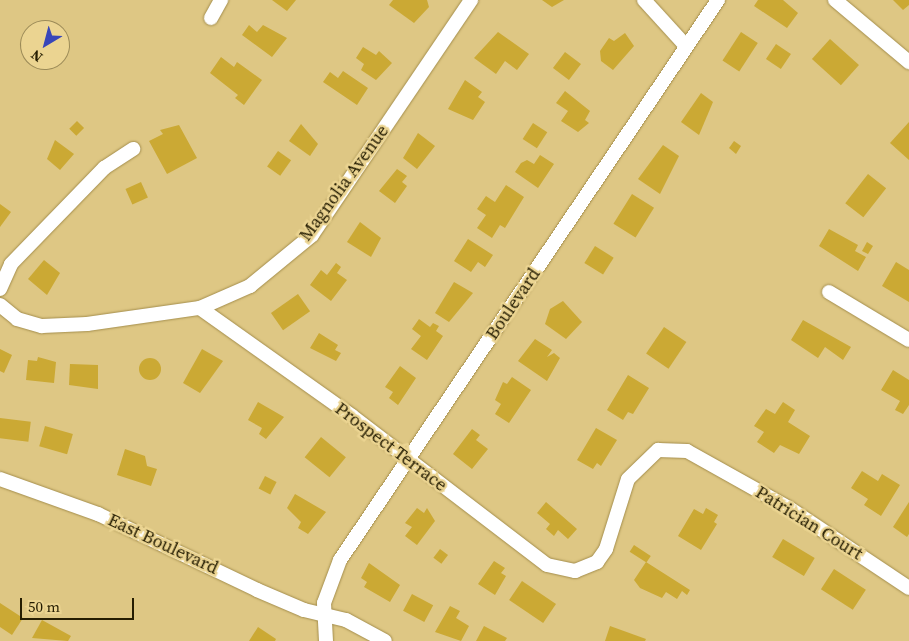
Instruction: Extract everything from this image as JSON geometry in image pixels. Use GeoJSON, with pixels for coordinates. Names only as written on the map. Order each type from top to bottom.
{"type":"FeatureCollection","features":[{"type":"Feature","properties":{"kind":"street"},"geometry":{"type":"LineString","coordinates":[[211,18],[221,0]]}},
{"type":"Feature","properties":{"kind":"street","name":"Magnolia Avenue"},"geometry":{"type":"LineString","coordinates":[[0,305],[18,319],[42,326],[148,319],[200,308],[250,286],[312,234],[471,0]]}},
{"type":"Feature","properties":{"kind":"street"},"geometry":{"type":"LineString","coordinates":[[644,0],[686,46]]}},
{"type":"Feature","properties":{"kind":"street","name":"Boulevard"},"geometry":{"type":"LineString","coordinates":[[326,641],[324,615],[328,586],[340,560],[718,0]]}},
{"type":"Feature","properties":{"kind":"street"},"geometry":{"type":"LineString","coordinates":[[835,0],[909,62]]}},
{"type":"Feature","properties":{"kind":"street"},"geometry":{"type":"LineString","coordinates":[[0,289],[7,271],[104,168],[133,149]]}},
{"type":"Feature","properties":{"kind":"street"},"geometry":{"type":"LineString","coordinates":[[829,292],[909,340]]}},
{"type":"Feature","properties":{"kind":"street","name":"Prospect Terrace"},"geometry":{"type":"LineString","coordinates":[[200,308],[408,459],[547,565],[562,570],[588,568]]}},
{"type":"Feature","properties":{"kind":"street","name":"Patrician Court"},"geometry":{"type":"LineString","coordinates":[[588,568],[606,549],[628,479],[647,457],[658,450],[687,451],[708,460],[909,588]]}},
{"type":"Feature","properties":{"kind":"street","name":"East Boulevard"},"geometry":{"type":"LineString","coordinates":[[0,479],[98,514],[258,590],[324,615],[346,620],[385,641]]}},
{"type":"Feature","properties":{"kind":"building"},"geometry":{"type":"Polygon","coordinates":[[[272,0],[296,0],[287,11],[272,0]]]}},
{"type":"Feature","properties":{"kind":"building"},"geometry":{"type":"Polygon","coordinates":[[[393,0],[427,0],[429,7],[414,23],[389,5],[393,0]]]}},
{"type":"Feature","properties":{"kind":"building"},"geometry":{"type":"Polygon","coordinates":[[[542,0],[564,0],[552,7],[542,0]]]}},
{"type":"Feature","properties":{"kind":"building"},"geometry":{"type":"Polygon","coordinates":[[[758,0],[783,0],[798,13],[787,28],[754,6],[758,0]]]}},
{"type":"Feature","properties":{"kind":"building"},"geometry":{"type":"Polygon","coordinates":[[[893,0],[909,0],[909,5],[903,10],[893,0]]]}},
{"type":"Feature","properties":{"kind":"building"},"geometry":{"type":"Polygon","coordinates":[[[249,25],[257,32],[263,25],[287,38],[272,57],[242,35],[249,25]]]}},
{"type":"Feature","properties":{"kind":"building"},"geometry":{"type":"Polygon","coordinates":[[[498,32],[529,54],[517,70],[505,61],[496,74],[474,58],[498,32]]]}},
{"type":"Feature","properties":{"kind":"building"},"geometry":{"type":"Polygon","coordinates":[[[741,32],[758,43],[739,71],[722,61],[741,32]]]}},
{"type":"Feature","properties":{"kind":"building"},"geometry":{"type":"Polygon","coordinates":[[[625,33],[634,46],[613,70],[601,61],[600,51],[609,38],[614,41],[625,33]]]}},
{"type":"Feature","properties":{"kind":"building"},"geometry":{"type":"Polygon","coordinates":[[[830,39],[859,65],[841,85],[812,59],[830,39]]]}},
{"type":"Feature","properties":{"kind":"building"},"geometry":{"type":"Polygon","coordinates":[[[776,44],[791,54],[781,69],[766,59],[776,44]]]}},
{"type":"Feature","properties":{"kind":"building"},"geometry":{"type":"Polygon","coordinates":[[[363,47],[376,55],[379,51],[392,63],[376,80],[361,70],[364,64],[356,58],[363,47]]]}},
{"type":"Feature","properties":{"kind":"building"},"geometry":{"type":"Polygon","coordinates":[[[565,52],[581,64],[569,80],[553,68],[565,52]]]}},
{"type":"Feature","properties":{"kind":"building"},"geometry":{"type":"Polygon","coordinates":[[[221,57],[234,67],[237,62],[262,80],[244,105],[235,98],[238,95],[210,73],[221,57]]]}},
{"type":"Feature","properties":{"kind":"building"},"geometry":{"type":"Polygon","coordinates":[[[343,71],[368,88],[357,105],[323,82],[330,72],[338,78],[343,71]]]}},
{"type":"Feature","properties":{"kind":"building"},"geometry":{"type":"Polygon","coordinates":[[[465,80],[482,92],[478,97],[485,102],[473,120],[448,109],[465,80]]]}},
{"type":"Feature","properties":{"kind":"building"},"geometry":{"type":"Polygon","coordinates":[[[565,91],[590,111],[585,120],[589,123],[578,132],[561,121],[568,111],[556,103],[565,91]]]}},
{"type":"Feature","properties":{"kind":"building"},"geometry":{"type":"Polygon","coordinates":[[[701,93],[713,102],[699,135],[681,122],[701,93]]]}},
{"type":"Feature","properties":{"kind":"building"},"geometry":{"type":"Polygon","coordinates":[[[77,121],[84,128],[76,136],[69,129],[77,121]]]}},
{"type":"Feature","properties":{"kind":"building"},"geometry":{"type":"Polygon","coordinates":[[[909,122],[909,160],[890,143],[909,122]]]}},
{"type":"Feature","properties":{"kind":"building"},"geometry":{"type":"Polygon","coordinates":[[[533,123],[547,132],[537,148],[523,139],[533,123]]]}},
{"type":"Feature","properties":{"kind":"building"},"geometry":{"type":"Polygon","coordinates":[[[301,124],[318,144],[310,156],[289,141],[301,124]]]}},
{"type":"Feature","properties":{"kind":"building"},"geometry":{"type":"Polygon","coordinates":[[[179,125],[197,158],[167,174],[149,141],[163,134],[160,130],[179,125]]]}},
{"type":"Feature","properties":{"kind":"building"},"geometry":{"type":"Polygon","coordinates":[[[418,133],[435,146],[417,169],[403,158],[418,133]]]}},
{"type":"Feature","properties":{"kind":"building"},"geometry":{"type":"Polygon","coordinates":[[[55,140],[74,154],[60,170],[47,159],[55,140]]]}},
{"type":"Feature","properties":{"kind":"building"},"geometry":{"type":"Polygon","coordinates":[[[734,141],[741,146],[736,154],[729,148],[734,141]]]}},
{"type":"Feature","properties":{"kind":"building"},"geometry":{"type":"Polygon","coordinates":[[[663,145],[679,156],[660,194],[638,179],[663,145]]]}},
{"type":"Feature","properties":{"kind":"building"},"geometry":{"type":"Polygon","coordinates":[[[278,151],[291,160],[280,176],[267,167],[278,151]]]}},
{"type":"Feature","properties":{"kind":"building"},"geometry":{"type":"Polygon","coordinates":[[[540,155],[554,164],[538,188],[515,172],[521,163],[527,160],[534,164],[540,155]]]}},
{"type":"Feature","properties":{"kind":"building"},"geometry":{"type":"Polygon","coordinates":[[[397,169],[407,176],[402,182],[407,186],[395,203],[379,191],[397,169]]]}},
{"type":"Feature","properties":{"kind":"building"},"geometry":{"type":"Polygon","coordinates":[[[868,174],[886,188],[863,217],[845,203],[868,174]]]}},
{"type":"Feature","properties":{"kind":"building"},"geometry":{"type":"Polygon","coordinates":[[[141,182],[148,198],[132,204],[125,189],[141,182]]]}},
{"type":"Feature","properties":{"kind":"building"},"geometry":{"type":"Polygon","coordinates":[[[506,185],[524,197],[505,228],[500,225],[492,238],[477,228],[486,215],[477,209],[486,196],[495,202],[506,185]]]}},
{"type":"Feature","properties":{"kind":"building"},"geometry":{"type":"Polygon","coordinates":[[[632,194],[654,208],[636,237],[613,224],[632,194]]]}},
{"type":"Feature","properties":{"kind":"building"},"geometry":{"type":"Polygon","coordinates":[[[0,204],[11,212],[0,227],[0,204]]]}},
{"type":"Feature","properties":{"kind":"building"},"geometry":{"type":"Polygon","coordinates":[[[360,222],[381,238],[371,257],[347,242],[360,222]]]}},
{"type":"Feature","properties":{"kind":"building"},"geometry":{"type":"Polygon","coordinates":[[[829,229],[858,245],[855,251],[866,257],[858,271],[819,246],[829,229]]]}},
{"type":"Feature","properties":{"kind":"building"},"geometry":{"type":"Polygon","coordinates":[[[468,239],[493,255],[485,267],[478,262],[471,272],[454,261],[468,239]]]}},
{"type":"Feature","properties":{"kind":"building"},"geometry":{"type":"Polygon","coordinates":[[[867,242],[873,246],[868,254],[862,251],[867,242]]]}},
{"type":"Feature","properties":{"kind":"building"},"geometry":{"type":"Polygon","coordinates":[[[595,246],[614,258],[603,275],[584,263],[595,246]]]}},
{"type":"Feature","properties":{"kind":"building"},"geometry":{"type":"Polygon","coordinates":[[[44,260],[60,273],[47,295],[28,279],[44,260]]]}},
{"type":"Feature","properties":{"kind":"building"},"geometry":{"type":"Polygon","coordinates":[[[896,262],[909,270],[909,302],[882,286],[896,262]]]}},
{"type":"Feature","properties":{"kind":"building"},"geometry":{"type":"Polygon","coordinates":[[[336,263],[341,267],[337,273],[347,280],[331,301],[310,285],[321,270],[327,275],[336,263]]]}},
{"type":"Feature","properties":{"kind":"building"},"geometry":{"type":"Polygon","coordinates":[[[454,282],[473,293],[449,322],[435,313],[454,282]]]}},
{"type":"Feature","properties":{"kind":"building"},"geometry":{"type":"Polygon","coordinates":[[[298,294],[310,311],[283,330],[271,313],[298,294]]]}},
{"type":"Feature","properties":{"kind":"building"},"geometry":{"type":"Polygon","coordinates":[[[563,301],[582,322],[566,339],[545,324],[550,309],[563,301]]]}},
{"type":"Feature","properties":{"kind":"building"},"geometry":{"type":"Polygon","coordinates":[[[419,319],[430,327],[433,323],[439,326],[436,331],[443,336],[427,360],[411,349],[421,336],[412,329],[419,319]]]}},
{"type":"Feature","properties":{"kind":"building"},"geometry":{"type":"Polygon","coordinates":[[[803,320],[851,347],[843,360],[825,347],[818,358],[791,340],[803,320]]]}},
{"type":"Feature","properties":{"kind":"building"},"geometry":{"type":"Polygon","coordinates":[[[664,327],[686,342],[668,369],[646,354],[664,327]]]}},
{"type":"Feature","properties":{"kind":"building"},"geometry":{"type":"Polygon","coordinates":[[[319,333],[338,345],[335,350],[341,353],[336,361],[310,348],[319,333]]]}},
{"type":"Feature","properties":{"kind":"building"},"geometry":{"type":"Polygon","coordinates":[[[535,339],[552,350],[547,357],[554,353],[560,358],[547,381],[518,361],[535,339]]]}},
{"type":"Feature","properties":{"kind":"building"},"geometry":{"type":"Polygon","coordinates":[[[0,349],[12,355],[4,373],[0,371],[0,349]]]}},
{"type":"Feature","properties":{"kind":"building"},"geometry":{"type":"Polygon","coordinates":[[[202,349],[223,361],[200,393],[183,383],[202,349]]]}},
{"type":"Feature","properties":{"kind":"building"},"geometry":{"type":"Polygon","coordinates":[[[38,357],[56,362],[54,383],[26,380],[28,360],[37,361],[38,357]]]}},
{"type":"Feature","properties":{"kind":"building"},"geometry":{"type":"Polygon","coordinates":[[[150,358],[158,361],[161,369],[158,377],[150,380],[142,377],[139,369],[142,361],[150,358]]]}},
{"type":"Feature","properties":{"kind":"building"},"geometry":{"type":"Polygon","coordinates":[[[70,364],[98,365],[98,389],[69,385],[70,364]]]}},
{"type":"Feature","properties":{"kind":"building"},"geometry":{"type":"Polygon","coordinates":[[[400,366],[416,378],[398,405],[389,398],[393,392],[385,387],[400,366]]]}},
{"type":"Feature","properties":{"kind":"building"},"geometry":{"type":"Polygon","coordinates":[[[893,370],[909,380],[909,405],[903,414],[895,410],[900,401],[881,390],[893,370]]]}},
{"type":"Feature","properties":{"kind":"building"},"geometry":{"type":"Polygon","coordinates":[[[628,375],[649,388],[633,414],[628,412],[623,420],[607,410],[628,375]]]}},
{"type":"Feature","properties":{"kind":"building"},"geometry":{"type":"Polygon","coordinates":[[[512,377],[531,390],[509,423],[495,414],[501,404],[495,400],[503,382],[507,384],[512,377]]]}},
{"type":"Feature","properties":{"kind":"building"},"geometry":{"type":"Polygon","coordinates":[[[258,402],[284,417],[266,439],[259,434],[262,428],[248,420],[258,402]]]}},
{"type":"Feature","properties":{"kind":"building"},"geometry":{"type":"Polygon","coordinates":[[[783,402],[795,410],[788,422],[810,436],[799,454],[780,445],[774,453],[757,442],[764,432],[754,426],[766,409],[775,414],[783,402]]]}},
{"type":"Feature","properties":{"kind":"building"},"geometry":{"type":"Polygon","coordinates":[[[0,418],[31,422],[28,442],[0,438],[0,418]]]}},
{"type":"Feature","properties":{"kind":"building"},"geometry":{"type":"Polygon","coordinates":[[[45,426],[73,434],[67,454],[39,446],[45,426]]]}},
{"type":"Feature","properties":{"kind":"building"},"geometry":{"type":"Polygon","coordinates":[[[596,428],[617,440],[601,466],[597,463],[593,469],[577,460],[596,428]]]}},
{"type":"Feature","properties":{"kind":"building"},"geometry":{"type":"Polygon","coordinates":[[[472,429],[480,435],[476,440],[488,449],[472,469],[453,454],[472,429]]]}},
{"type":"Feature","properties":{"kind":"building"},"geometry":{"type":"Polygon","coordinates":[[[321,437],[346,457],[330,477],[305,457],[321,437]]]}},
{"type":"Feature","properties":{"kind":"building"},"geometry":{"type":"Polygon","coordinates":[[[125,449],[145,456],[147,466],[157,469],[151,486],[117,475],[125,449]]]}},
{"type":"Feature","properties":{"kind":"building"},"geometry":{"type":"Polygon","coordinates":[[[862,471],[878,481],[882,474],[900,485],[881,516],[864,505],[868,499],[851,488],[862,471]]]}},
{"type":"Feature","properties":{"kind":"building"},"geometry":{"type":"Polygon","coordinates":[[[265,476],[277,482],[270,494],[259,488],[265,476]]]}},
{"type":"Feature","properties":{"kind":"building"},"geometry":{"type":"Polygon","coordinates":[[[295,494],[326,512],[308,534],[298,528],[301,522],[287,508],[295,494]]]}},
{"type":"Feature","properties":{"kind":"building"},"geometry":{"type":"Polygon","coordinates":[[[546,502],[577,529],[568,539],[558,530],[554,536],[546,529],[550,524],[537,513],[546,502]]]}},
{"type":"Feature","properties":{"kind":"building"},"geometry":{"type":"Polygon","coordinates":[[[909,502],[909,534],[907,537],[893,527],[909,502]]]}},
{"type":"Feature","properties":{"kind":"building"},"geometry":{"type":"Polygon","coordinates":[[[417,508],[424,513],[427,508],[435,521],[417,545],[405,536],[412,527],[405,523],[417,508]]]}},
{"type":"Feature","properties":{"kind":"building"},"geometry":{"type":"Polygon","coordinates":[[[706,508],[718,515],[714,522],[717,524],[701,550],[678,536],[694,509],[703,514],[706,508]]]}},
{"type":"Feature","properties":{"kind":"building"},"geometry":{"type":"Polygon","coordinates":[[[783,539],[815,558],[804,576],[772,557],[783,539]]]}},
{"type":"Feature","properties":{"kind":"building"},"geometry":{"type":"Polygon","coordinates":[[[634,545],[651,556],[646,563],[630,552],[634,545]]]}},
{"type":"Feature","properties":{"kind":"building"},"geometry":{"type":"Polygon","coordinates":[[[440,549],[448,555],[441,564],[433,558],[440,549]]]}},
{"type":"Feature","properties":{"kind":"building"},"geometry":{"type":"Polygon","coordinates":[[[494,561],[505,568],[501,573],[506,576],[495,595],[478,584],[494,561]]]}},
{"type":"Feature","properties":{"kind":"building"},"geometry":{"type":"Polygon","coordinates":[[[646,562],[690,590],[687,595],[682,591],[677,599],[666,592],[662,598],[640,588],[634,580],[646,562]]]}},
{"type":"Feature","properties":{"kind":"building"},"geometry":{"type":"Polygon","coordinates":[[[369,563],[400,585],[390,602],[364,587],[367,582],[361,578],[369,563]]]}},
{"type":"Feature","properties":{"kind":"building"},"geometry":{"type":"Polygon","coordinates":[[[834,569],[866,590],[853,610],[821,589],[834,569]]]}},
{"type":"Feature","properties":{"kind":"building"},"geometry":{"type":"Polygon","coordinates":[[[522,581],[556,604],[543,623],[509,600],[522,581]]]}},
{"type":"Feature","properties":{"kind":"building"},"geometry":{"type":"Polygon","coordinates":[[[412,594],[433,605],[424,622],[403,611],[412,594]]]}},
{"type":"Feature","properties":{"kind":"building"},"geometry":{"type":"Polygon","coordinates":[[[0,603],[23,618],[12,635],[0,627],[0,603]]]}},
{"type":"Feature","properties":{"kind":"building"},"geometry":{"type":"Polygon","coordinates":[[[450,606],[460,611],[456,618],[469,626],[461,641],[435,632],[450,606]]]}},
{"type":"Feature","properties":{"kind":"building"},"geometry":{"type":"Polygon","coordinates":[[[42,620],[71,636],[68,641],[32,638],[42,620]]]}},
{"type":"Feature","properties":{"kind":"building"},"geometry":{"type":"Polygon","coordinates":[[[484,626],[507,638],[505,641],[476,641],[484,626]]]}},
{"type":"Feature","properties":{"kind":"building"},"geometry":{"type":"Polygon","coordinates":[[[610,626],[646,639],[645,641],[605,641],[610,626]]]}},
{"type":"Feature","properties":{"kind":"building"},"geometry":{"type":"Polygon","coordinates":[[[258,627],[276,639],[275,641],[249,641],[258,627]]]}}]}
